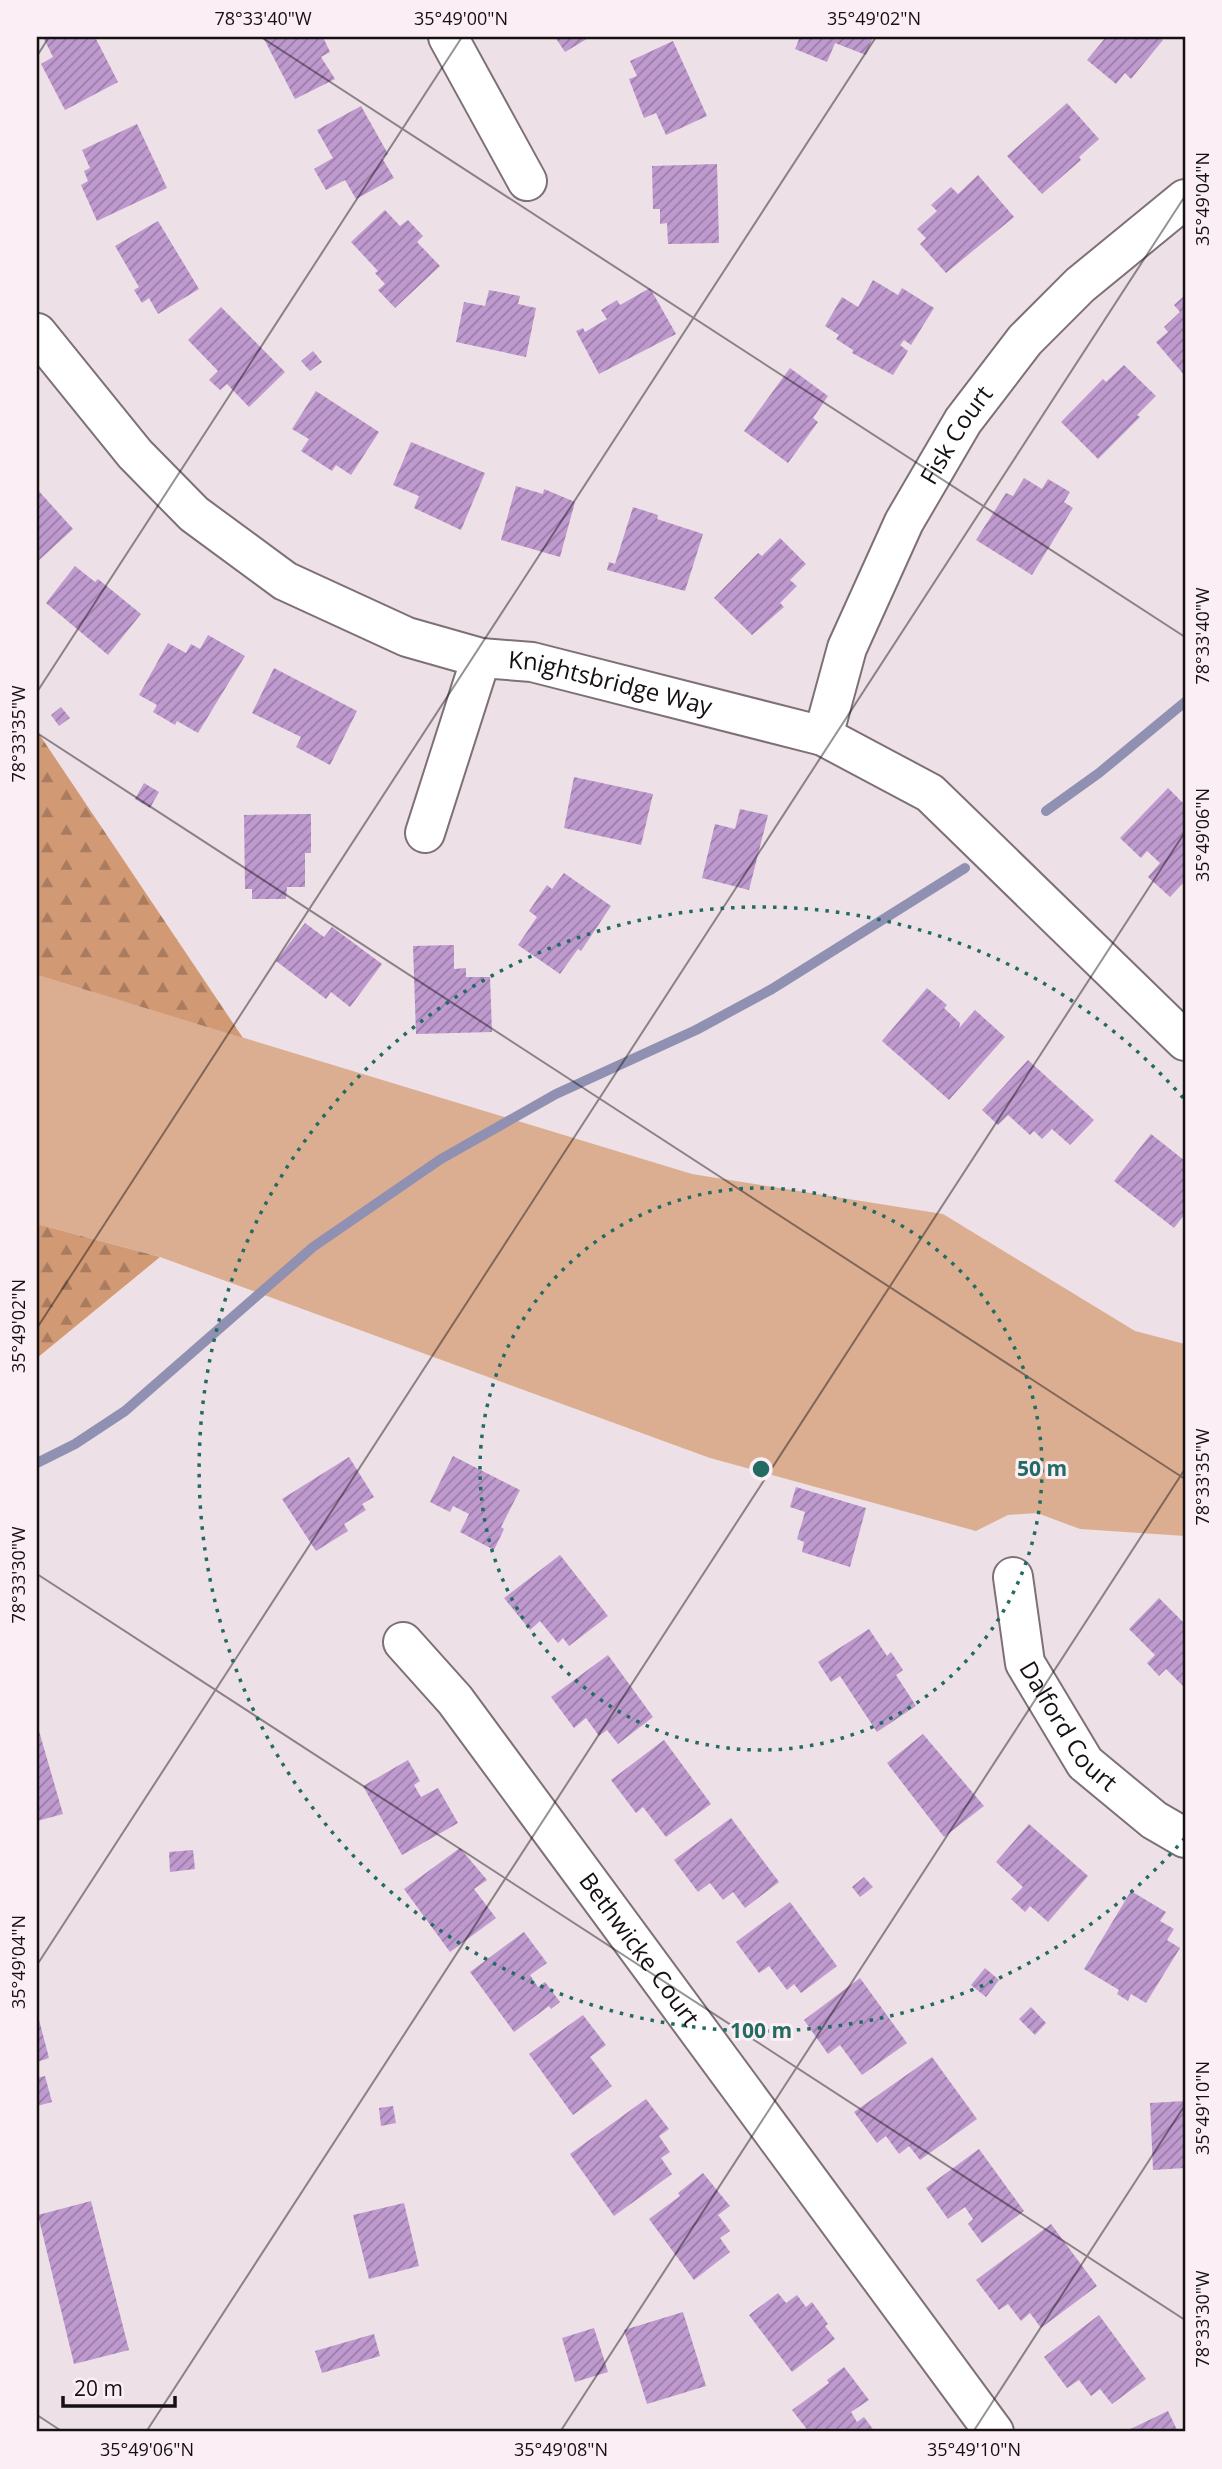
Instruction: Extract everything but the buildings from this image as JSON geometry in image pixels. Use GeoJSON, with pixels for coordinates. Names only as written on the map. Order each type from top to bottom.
{"type":"FeatureCollection","features":[{"type":"Feature","properties":{"kind":"street"},"geometry":{"type":"LineString","coordinates":[[448,37],[527,181]]}},
{"type":"Feature","properties":{"kind":"street","name":"Fisk Court"},"geometry":{"type":"LineString","coordinates":[[823,736],[847,648],[904,522],[963,422],[1025,340],[1080,285],[1185,199]]}},
{"type":"Feature","properties":{"kind":"street","name":"Knightsbridge Way"},"geometry":{"type":"LineString","coordinates":[[37,333],[135,454],[164,484],[194,514],[275,573],[407,637],[481,658],[532,662],[823,736],[930,793],[1185,1041]]}},
{"type":"Feature","properties":{"kind":"street"},"geometry":{"type":"LineString","coordinates":[[425,833],[481,658]]}},
{"type":"Feature","properties":{"kind":"street","name":"Dalford Court"},"geometry":{"type":"LineString","coordinates":[[1013,1577],[1025,1662],[1086,1763],[1154,1820],[1185,1838]]}},
{"type":"Feature","properties":{"kind":"street","name":"Bethwicke Court"},"geometry":{"type":"LineString","coordinates":[[402,1642],[454,1700],[993,2432]]}},
{"type":"Feature","properties":{"kind":"shaded area"},"geometry":{"type":"Polygon","coordinates":[[[37,975],[692,1174],[943,1214],[1135,1331],[1185,1344],[1185,1536],[1080,1529],[1037,1513],[1008,1515],[976,1531],[710,1458],[160,1257],[37,1224],[37,975]]]}},
{"type":"Feature","properties":{"kind":"green space"},"geometry":{"type":"Polygon","coordinates":[[[37,731],[243,1038],[37,975],[37,731]]]}},
{"type":"Feature","properties":{"kind":"green space"},"geometry":{"type":"Polygon","coordinates":[[[37,1224],[160,1257],[37,1358],[37,1224]]]}},
{"type":"Feature","properties":{"kind":"waterway"},"geometry":{"type":"LineString","coordinates":[[1046,811],[1099,773],[1185,702]]}},
{"type":"Feature","properties":{"kind":"waterway"},"geometry":{"type":"LineString","coordinates":[[37,1463],[75,1444],[125,1411],[313,1247],[441,1159],[556,1094],[696,1030],[772,989],[965,868]]}}]}
